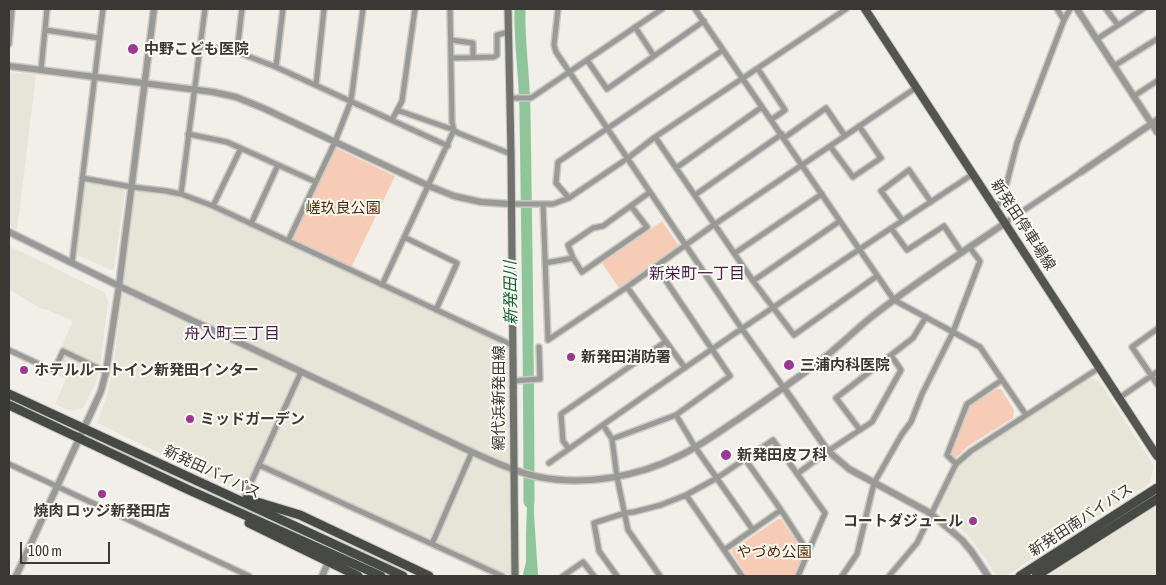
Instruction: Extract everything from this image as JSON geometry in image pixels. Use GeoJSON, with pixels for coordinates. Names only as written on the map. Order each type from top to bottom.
{"type":"FeatureCollection","features":[{"type":"Feature","properties":{"kind":"highway","name":"新発田バイパス"},"geometry":{"type":"LineString","coordinates":[[9,394],[403,576]]}},
{"type":"Feature","properties":{"kind":"highway","name":"新発田バイパス"},"geometry":{"type":"LineString","coordinates":[[9,405],[190,490],[381,576]]}},
{"type":"Feature","properties":{"kind":"highway"},"geometry":{"type":"LineString","coordinates":[[213,488],[300,515],[429,576]]}},
{"type":"Feature","properties":{"kind":"highway","name":"新発田南バイパス"},"geometry":{"type":"LineString","coordinates":[[1020,576],[1157,488]]}},
{"type":"Feature","properties":{"kind":"highway"},"geometry":{"type":"LineString","coordinates":[[190,490],[235,516],[358,576]]}},
{"type":"Feature","properties":{"kind":"highway","name":"新発田南バイパス"},"geometry":{"type":"LineString","coordinates":[[1036,576],[1157,499]]}},
{"type":"Feature","properties":{"kind":"main road","name":"網代浜新発田線"},"geometry":{"type":"LineString","coordinates":[[508,9],[514,204],[512,345],[515,576]]}},
{"type":"Feature","properties":{"kind":"main road","name":"新発田停車場線"},"geometry":{"type":"LineString","coordinates":[[865,9],[1157,456]]}},
{"type":"Feature","properties":{"kind":"street"},"geometry":{"type":"LineString","coordinates":[[9,44],[12,9]]}},
{"type":"Feature","properties":{"kind":"street"},"geometry":{"type":"LineString","coordinates":[[41,70],[47,9]]}},
{"type":"Feature","properties":{"kind":"street"},"geometry":{"type":"LineString","coordinates":[[72,263],[103,9]]}},
{"type":"Feature","properties":{"kind":"street"},"geometry":{"type":"LineString","coordinates":[[16,576],[100,392],[106,372],[119,286],[154,9]]}},
{"type":"Feature","properties":{"kind":"street"},"geometry":{"type":"LineString","coordinates":[[181,194],[205,9]]}},
{"type":"Feature","properties":{"kind":"street"},"geometry":{"type":"LineString","coordinates":[[237,52],[242,9]]}},
{"type":"Feature","properties":{"kind":"street"},"geometry":{"type":"LineString","coordinates":[[276,67],[283,9]]}},
{"type":"Feature","properties":{"kind":"street"},"geometry":{"type":"LineString","coordinates":[[316,85],[324,9]]}},
{"type":"Feature","properties":{"kind":"street"},"geometry":{"type":"LineString","coordinates":[[288,241],[335,142],[351,101],[363,9]]}},
{"type":"Feature","properties":{"kind":"street"},"geometry":{"type":"LineString","coordinates":[[392,120],[402,102],[415,9]]}},
{"type":"Feature","properties":{"kind":"street"},"geometry":{"type":"LineString","coordinates":[[382,285],[454,130],[452,122],[450,9]]}},
{"type":"Feature","properties":{"kind":"street"},"geometry":{"type":"LineString","coordinates":[[558,9],[554,45],[556,52],[742,329],[828,451],[849,469],[930,513],[962,540],[988,576]]}},
{"type":"Feature","properties":{"kind":"street"},"geometry":{"type":"LineString","coordinates":[[695,9],[894,300],[980,347],[1026,414]]}},
{"type":"Feature","properties":{"kind":"street"},"geometry":{"type":"LineString","coordinates":[[9,66],[194,89],[236,97],[454,196],[481,202],[554,204],[569,198],[628,158],[655,137],[846,9]]}},
{"type":"Feature","properties":{"kind":"street"},"geometry":{"type":"LineString","coordinates":[[1057,9],[1064,20]]}},
{"type":"Feature","properties":{"kind":"street"},"geometry":{"type":"LineString","coordinates":[[994,206],[1002,202],[1017,142],[1064,20],[1070,9]]}},
{"type":"Feature","properties":{"kind":"street"},"geometry":{"type":"LineString","coordinates":[[1077,9],[1134,96],[1154,122],[1157,132]]}},
{"type":"Feature","properties":{"kind":"street"},"geometry":{"type":"LineString","coordinates":[[1106,9],[1118,25]]}},
{"type":"Feature","properties":{"kind":"street"},"geometry":{"type":"LineString","coordinates":[[1097,39],[1143,9]]}},
{"type":"Feature","properties":{"kind":"street"},"geometry":{"type":"LineString","coordinates":[[510,98],[531,98],[658,10]]}},
{"type":"Feature","properties":{"kind":"street"},"geometry":{"type":"LineString","coordinates":[[587,60],[607,89],[704,21]]}},
{"type":"Feature","properties":{"kind":"street"},"geometry":{"type":"LineString","coordinates":[[635,27],[654,56]]}},
{"type":"Feature","properties":{"kind":"street"},"geometry":{"type":"LineString","coordinates":[[45,30],[99,38]]}},
{"type":"Feature","properties":{"kind":"street"},"geometry":{"type":"LineString","coordinates":[[451,58],[494,57],[497,55],[497,35],[509,32]]}},
{"type":"Feature","properties":{"kind":"street"},"geometry":{"type":"LineString","coordinates":[[1114,66],[1157,39]]}},
{"type":"Feature","properties":{"kind":"street"},"geometry":{"type":"LineString","coordinates":[[451,40],[473,43],[473,58]]}},
{"type":"Feature","properties":{"kind":"street"},"geometry":{"type":"LineString","coordinates":[[200,45],[237,52],[276,67],[448,146]]}},
{"type":"Feature","properties":{"kind":"street"},"geometry":{"type":"LineString","coordinates":[[569,198],[556,183],[558,162],[724,50]]}},
{"type":"Feature","properties":{"kind":"street"},"geometry":{"type":"LineString","coordinates":[[758,69],[785,110],[771,120]]}},
{"type":"Feature","properties":{"kind":"street"},"geometry":{"type":"LineString","coordinates":[[1134,96],[1157,81]]}},
{"type":"Feature","properties":{"kind":"street"},"geometry":{"type":"LineString","coordinates":[[543,204],[548,340],[802,164],[917,87]]}},
{"type":"Feature","properties":{"kind":"street"},"geometry":{"type":"LineString","coordinates":[[676,168],[762,107]]}},
{"type":"Feature","properties":{"kind":"street"},"geometry":{"type":"LineString","coordinates":[[695,195],[826,108],[845,136]]}},
{"type":"Feature","properties":{"kind":"street"},"geometry":{"type":"LineString","coordinates":[[397,110],[454,130],[511,154]]}},
{"type":"Feature","properties":{"kind":"street"},"geometry":{"type":"LineString","coordinates":[[9,232],[300,372],[513,470],[541,477],[591,480],[633,474],[658,466],[695,447],[784,388],[894,300],[1154,122]]}},
{"type":"Feature","properties":{"kind":"street"},"geometry":{"type":"LineString","coordinates":[[830,146],[853,177],[881,158],[859,126]]}},
{"type":"Feature","properties":{"kind":"street"},"geometry":{"type":"LineString","coordinates":[[188,134],[227,142],[316,182]]}},
{"type":"Feature","properties":{"kind":"street"},"geometry":{"type":"LineString","coordinates":[[655,137],[772,308],[794,336],[877,276]]}},
{"type":"Feature","properties":{"kind":"street"},"geometry":{"type":"LineString","coordinates":[[213,206],[241,148]]}},
{"type":"Feature","properties":{"kind":"street"},"geometry":{"type":"LineString","coordinates":[[251,224],[278,165]]}},
{"type":"Feature","properties":{"kind":"street"},"geometry":{"type":"LineString","coordinates":[[902,220],[881,190],[909,170],[931,202]]}},
{"type":"Feature","properties":{"kind":"street"},"geometry":{"type":"LineString","coordinates":[[549,463],[772,308],[973,174]]}},
{"type":"Feature","properties":{"kind":"street"},"geometry":{"type":"LineString","coordinates":[[82,178],[181,194],[213,206],[512,345]]}},
{"type":"Feature","properties":{"kind":"street"},"geometry":{"type":"LineString","coordinates":[[631,206],[647,227],[582,272],[573,258],[568,245],[593,228],[603,226],[650,192]]}},
{"type":"Feature","properties":{"kind":"street"},"geometry":{"type":"LineString","coordinates":[[735,253],[822,194]]}},
{"type":"Feature","properties":{"kind":"street"},"geometry":{"type":"LineString","coordinates":[[754,281],[840,221]]}},
{"type":"Feature","properties":{"kind":"street"},"geometry":{"type":"LineString","coordinates":[[890,228],[906,250],[944,226],[962,253]]}},
{"type":"Feature","properties":{"kind":"street"},"geometry":{"type":"LineString","coordinates":[[404,237],[457,263],[436,310]]}},
{"type":"Feature","properties":{"kind":"street"},"geometry":{"type":"LineString","coordinates":[[842,576],[857,554],[874,483],[911,422],[922,394],[954,332],[980,261],[970,248]]}},
{"type":"Feature","properties":{"kind":"street"},"geometry":{"type":"LineString","coordinates":[[545,263],[573,258]]}},
{"type":"Feature","properties":{"kind":"street"},"geometry":{"type":"LineString","coordinates":[[612,438],[676,415],[730,376],[656,266]]}},
{"type":"Feature","properties":{"kind":"street"},"geometry":{"type":"LineString","coordinates":[[627,287],[685,368]]}},
{"type":"Feature","properties":{"kind":"street"},"geometry":{"type":"LineString","coordinates":[[860,430],[836,398],[913,338],[926,317]]}},
{"type":"Feature","properties":{"kind":"street"},"geometry":{"type":"LineString","coordinates":[[1157,329],[1132,347],[1157,384]]}},
{"type":"Feature","properties":{"kind":"street"},"geometry":{"type":"LineString","coordinates":[[569,449],[563,440],[562,414],[665,342]]}},
{"type":"Feature","properties":{"kind":"street"},"geometry":{"type":"LineString","coordinates":[[513,381],[540,379],[539,347]]}},
{"type":"Feature","properties":{"kind":"street"},"geometry":{"type":"LineString","coordinates":[[9,350],[54,371],[63,351],[106,372]]}},
{"type":"Feature","properties":{"kind":"street"},"geometry":{"type":"LineString","coordinates":[[797,474],[872,422],[901,370],[891,355]]}},
{"type":"Feature","properties":{"kind":"street"},"geometry":{"type":"LineString","coordinates":[[890,576],[917,543],[930,513],[956,464],[971,451],[1026,414],[1099,368]]}},
{"type":"Feature","properties":{"kind":"street"},"geometry":{"type":"LineString","coordinates":[[244,498],[300,372]]}},
{"type":"Feature","properties":{"kind":"street"},"geometry":{"type":"LineString","coordinates":[[1119,398],[1157,372]]}},
{"type":"Feature","properties":{"kind":"street"},"geometry":{"type":"LineString","coordinates":[[956,464],[947,455],[967,404],[1002,380]]}},
{"type":"Feature","properties":{"kind":"street"},"geometry":{"type":"LineString","coordinates":[[676,415],[695,447],[753,530]]}},
{"type":"Feature","properties":{"kind":"street"},"geometry":{"type":"LineString","coordinates":[[603,425],[612,438],[617,477],[628,530],[660,576]]}},
{"type":"Feature","properties":{"kind":"street"},"geometry":{"type":"LineString","coordinates":[[617,576],[598,551],[594,523],[625,513],[662,505],[686,495],[718,478],[773,440],[825,513],[798,576]]}},
{"type":"Feature","properties":{"kind":"street"},"geometry":{"type":"LineString","coordinates":[[432,544],[472,452]]}},
{"type":"Feature","properties":{"kind":"street"},"geometry":{"type":"LineString","coordinates":[[745,459],[808,552]]}},
{"type":"Feature","properties":{"kind":"street"},"geometry":{"type":"LineString","coordinates":[[9,464],[249,576]]}},
{"type":"Feature","properties":{"kind":"street"},"geometry":{"type":"LineString","coordinates":[[259,465],[502,576]]}},
{"type":"Feature","properties":{"kind":"street"},"geometry":{"type":"LineString","coordinates":[[686,495],[742,576]]}},
{"type":"Feature","properties":{"kind":"street"},"geometry":{"type":"LineString","coordinates":[[724,550],[781,510]]}},
{"type":"Feature","properties":{"kind":"street"},"geometry":{"type":"LineString","coordinates":[[322,576],[329,561]]}},
{"type":"Feature","properties":{"kind":"street"},"geometry":{"type":"LineString","coordinates":[[563,576],[583,562],[594,576]]}},
{"type":"Feature","properties":{"kind":"shaded area"},"geometry":{"type":"Polygon","coordinates":[[[9,72],[36,75],[17,230],[9,226],[9,72]]]}},
{"type":"Feature","properties":{"kind":"shaded area"},"geometry":{"type":"Polygon","coordinates":[[[86,183],[122,189],[125,192],[114,268],[111,270],[75,254],[83,186],[86,183]]]}},
{"type":"Feature","properties":{"kind":"shaded area"},"geometry":{"type":"Polygon","coordinates":[[[135,190],[167,194],[212,209],[508,347],[511,576],[507,576],[258,462],[243,493],[97,423],[107,396],[113,370],[135,190]]]}},
{"type":"Feature","properties":{"kind":"shaded area"},"geometry":{"type":"Polygon","coordinates":[[[9,246],[104,292],[108,302],[100,365],[61,348],[73,321],[42,309],[10,290],[9,294],[9,246]]]}},
{"type":"Feature","properties":{"kind":"shaded area"},"geometry":{"type":"Polygon","coordinates":[[[65,355],[99,371],[83,408],[70,411],[55,404],[66,379],[56,375],[65,355]]]}},
{"type":"Feature","properties":{"kind":"shaded area"},"geometry":{"type":"Polygon","coordinates":[[[1090,378],[1099,381],[1154,466],[1150,483],[1006,576],[995,574],[968,535],[941,513],[938,504],[957,469],[966,459],[1090,378]]]}},
{"type":"Feature","properties":{"kind":"shaded area"},"geometry":{"type":"Polygon","coordinates":[[[526,487],[534,489],[538,576],[524,576],[523,574],[526,562],[526,487]]]}},
{"type":"Feature","properties":{"kind":"shaded area"},"geometry":{"type":"Polygon","coordinates":[[[1157,506],[1157,576],[1048,576],[1157,506]]]}},
{"type":"Feature","properties":{"kind":"green space","name":"嵯玖良公園"},"geometry":{"type":"Polygon","coordinates":[[[336,148],[395,176],[351,268],[292,240],[336,148]]]}},
{"type":"Feature","properties":{"kind":"green space"},"geometry":{"type":"Polygon","coordinates":[[[662,221],[679,246],[619,288],[602,263],[662,221]]]}},
{"type":"Feature","properties":{"kind":"green space"},"geometry":{"type":"Polygon","coordinates":[[[997,389],[1001,389],[1014,410],[1013,418],[968,446],[956,458],[953,458],[951,455],[972,404],[997,389]]]}},
{"type":"Feature","properties":{"kind":"green space","name":"やづめ公園"},"geometry":{"type":"Polygon","coordinates":[[[778,519],[781,519],[805,554],[796,576],[747,576],[732,550],[778,519]]]}},
{"type":"Feature","properties":{"kind":"waterway","name":"新発田川"},"geometry":{"type":"LineString","coordinates":[[520,9],[525,115],[529,502]]}},
{"type":"Feature","properties":{"kind":"place","name":"中野こども医院"},"geometry":{"type":"Point","coordinates":[133,49]}},
{"type":"Feature","properties":{"kind":"place","name":"新発田消防署"},"geometry":{"type":"Point","coordinates":[571,357]}},
{"type":"Feature","properties":{"kind":"place","name":"三浦内科医院"},"geometry":{"type":"Point","coordinates":[789,365]}},
{"type":"Feature","properties":{"kind":"place","name":"ホテルルートイン新発田インター"},"geometry":{"type":"Point","coordinates":[24,370]}},
{"type":"Feature","properties":{"kind":"place","name":"ミッドガーデン"},"geometry":{"type":"Point","coordinates":[190,419]}},
{"type":"Feature","properties":{"kind":"place","name":"新発田皮フ科"},"geometry":{"type":"Point","coordinates":[726,455]}},
{"type":"Feature","properties":{"kind":"place","name":"焼肉 ロッジ新発田店"},"geometry":{"type":"Point","coordinates":[102,494]}},
{"type":"Feature","properties":{"kind":"place","name":"コートダジュール"},"geometry":{"type":"Point","coordinates":[973,521]}},
{"type":"Feature","properties":{"kind":"district","name":"新栄町一丁目"},"geometry":{"type":"Point","coordinates":[697,274]}},
{"type":"Feature","properties":{"kind":"district","name":"舟入町三丁目"},"geometry":{"type":"Point","coordinates":[232,334]}}]}
